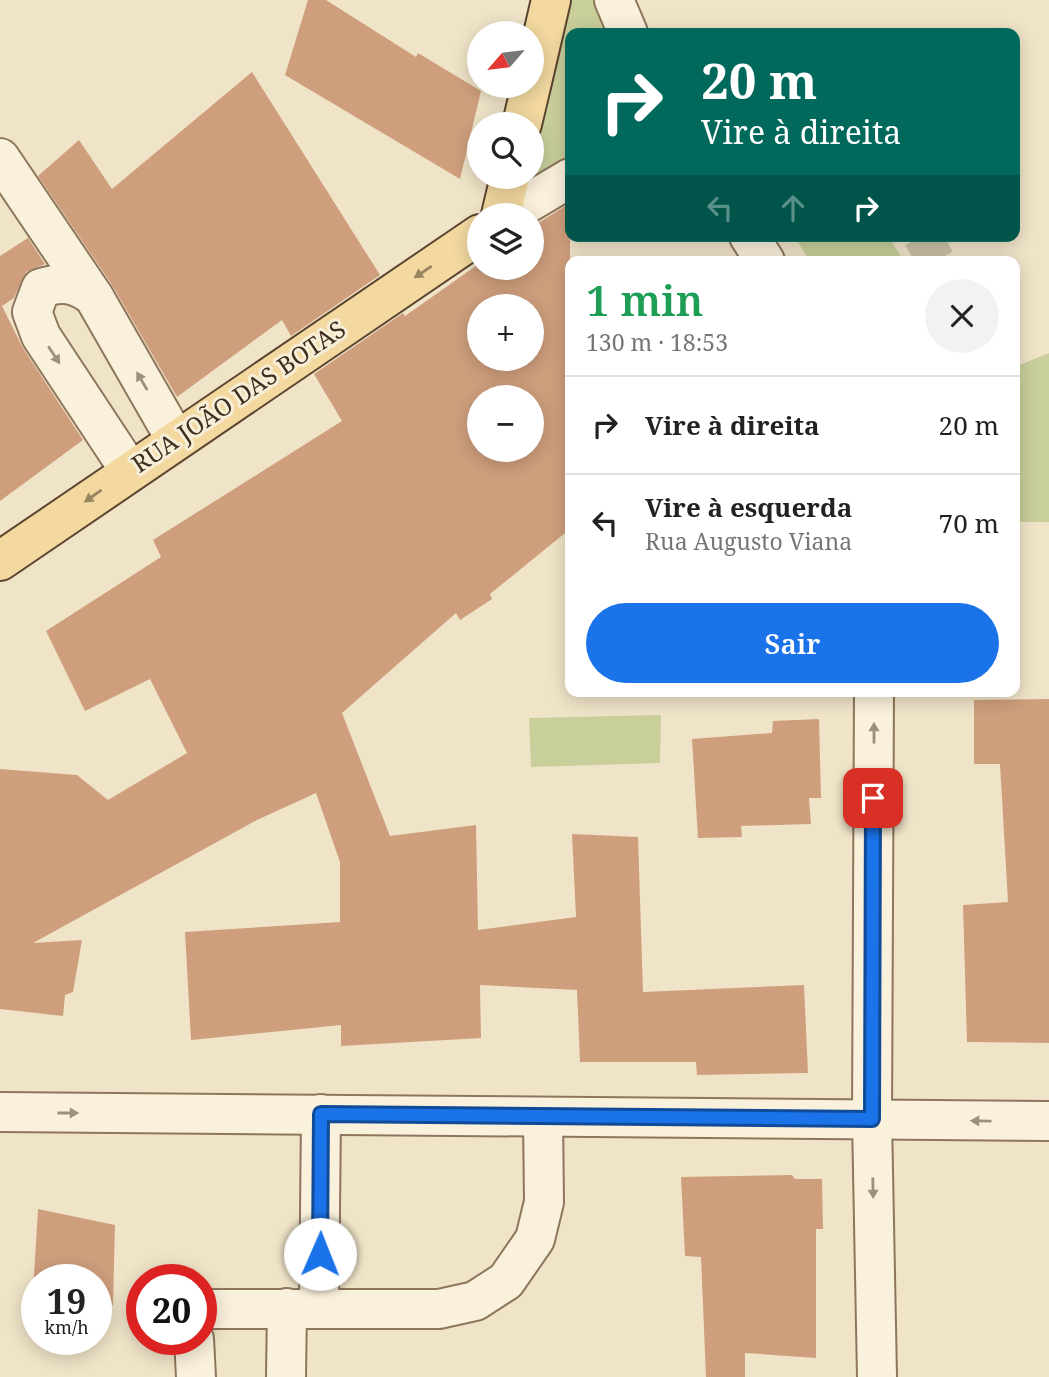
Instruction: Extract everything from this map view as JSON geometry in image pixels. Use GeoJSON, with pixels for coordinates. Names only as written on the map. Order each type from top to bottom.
{"type":"FeatureCollection","features":[{"type":"Feature","properties":{"kind":"main road"},"geometry":{"type":"LineString","coordinates":[[544,31],[551,0]]}},
{"type":"Feature","properties":{"kind":"main road","name":"RUA JOÃO DAS BOTAS"},"geometry":{"type":"LineString","coordinates":[[0,561],[467,243]]}},
{"type":"Feature","properties":{"kind":"street"},"geometry":{"type":"LineString","coordinates":[[614,0],[626,28]]}},
{"type":"Feature","properties":{"kind":"street"},"geometry":{"type":"LineString","coordinates":[[0,158],[94,298],[176,440]]}},
{"type":"Feature","properties":{"kind":"street"},"geometry":{"type":"LineString","coordinates":[[528,203],[565,181]]}},
{"type":"Feature","properties":{"kind":"street"},"geometry":{"type":"LineString","coordinates":[[94,298],[82,288],[55,284],[41,288],[33,312],[41,336],[130,471]]}},
{"type":"Feature","properties":{"kind":"street"},"geometry":{"type":"LineString","coordinates":[[874,697],[872,1119],[877,1377]]}},
{"type":"Feature","properties":{"kind":"street"},"geometry":{"type":"LineString","coordinates":[[0,1112],[1049,1121]]}},
{"type":"Feature","properties":{"kind":"street"},"geometry":{"type":"LineString","coordinates":[[286,1377],[303,1309],[321,1114]]}},
{"type":"Feature","properties":{"kind":"street"},"geometry":{"type":"LineString","coordinates":[[217,1309],[439,1309],[475,1301],[506,1281],[535,1238],[544,1202],[543,1116]]}},
{"type":"Feature","properties":{"kind":"street"},"geometry":{"type":"LineString","coordinates":[[195,1355],[196,1377]]}},
{"type":"Feature","properties":{"kind":"green space"},"geometry":{"type":"Polygon","coordinates":[[[562,0],[605,0],[615,28],[565,28],[565,172],[544,183],[544,112],[536,112],[539,98],[544,98],[544,77],[562,0]]]}},
{"type":"Feature","properties":{"kind":"green space"},"geometry":{"type":"Polygon","coordinates":[[[518,189],[534,189],[516,199],[518,189]]]}},
{"type":"Feature","properties":{"kind":"green space"},"geometry":{"type":"Polygon","coordinates":[[[798,242],[892,242],[901,256],[807,256],[798,242]]]}},
{"type":"Feature","properties":{"kind":"green space"},"geometry":{"type":"Polygon","coordinates":[[[1049,353],[1049,522],[1020,522],[1020,365],[1049,353]]]}},
{"type":"Feature","properties":{"kind":"green space"},"geometry":{"type":"Polygon","coordinates":[[[661,715],[660,763],[531,767],[529,718],[661,715]]]}},
{"type":"Feature","properties":{"kind":"building"},"geometry":{"type":"Polygon","coordinates":[[[308,0],[326,0],[416,57],[418,53],[467,83],[467,98],[479,98],[476,112],[467,112],[467,150],[460,179],[285,75],[308,0]]]}},
{"type":"Feature","properties":{"kind":"building"},"geometry":{"type":"Polygon","coordinates":[[[252,72],[380,275],[291,336],[282,320],[177,397],[112,285],[38,176],[79,140],[112,189],[252,72]]]}},
{"type":"Feature","properties":{"kind":"building"},"geometry":{"type":"Polygon","coordinates":[[[565,206],[565,242],[570,242],[570,256],[565,256],[565,533],[490,594],[492,599],[460,620],[456,613],[342,713],[390,836],[476,825],[478,930],[576,917],[572,834],[638,837],[643,992],[804,985],[808,1073],[697,1075],[696,1062],[580,1062],[577,990],[480,985],[481,1038],[341,1046],[341,1025],[191,1040],[185,932],[340,922],[340,862],[316,793],[257,820],[33,943],[82,940],[73,992],[65,995],[63,1016],[0,1009],[0,769],[77,775],[108,800],[187,753],[150,679],[85,711],[46,631],[161,557],[153,540],[342,421],[314,374],[403,313],[405,316],[467,272],[467,280],[544,280],[544,219],[565,206]]]}},
{"type":"Feature","properties":{"kind":"building"},"geometry":{"type":"Polygon","coordinates":[[[28,238],[45,264],[26,272],[14,298],[2,306],[23,348],[83,440],[0,501],[0,256],[28,238]]]}},
{"type":"Feature","properties":{"kind":"building"},"geometry":{"type":"Polygon","coordinates":[[[1049,699],[1049,1043],[967,1042],[963,905],[1008,902],[1000,764],[974,764],[974,700],[1049,699]]]}},
{"type":"Feature","properties":{"kind":"building"},"geometry":{"type":"Polygon","coordinates":[[[819,719],[821,798],[809,798],[811,824],[741,826],[742,837],[698,838],[692,739],[772,733],[773,721],[819,719]]]}},
{"type":"Feature","properties":{"kind":"building"},"geometry":{"type":"Polygon","coordinates":[[[792,1175],[795,1179],[822,1179],[823,1229],[816,1229],[816,1358],[745,1353],[745,1377],[706,1377],[701,1257],[685,1256],[681,1177],[792,1175]]]}},
{"type":"Feature","properties":{"kind":"building"},"geometry":{"type":"Polygon","coordinates":[[[38,1209],[115,1225],[113,1305],[112,1264],[35,1264],[38,1209]]]}},
{"type":"Feature","properties":{"kind":"tunnel"},"geometry":{"type":"LineString","coordinates":[[925,242],[933,256]]}},
{"type":"Feature","properties":{"kind":"route"},"geometry":{"type":"LineString","coordinates":[[320,1254],[321,1114],[872,1119],[873,798]]}}]}
